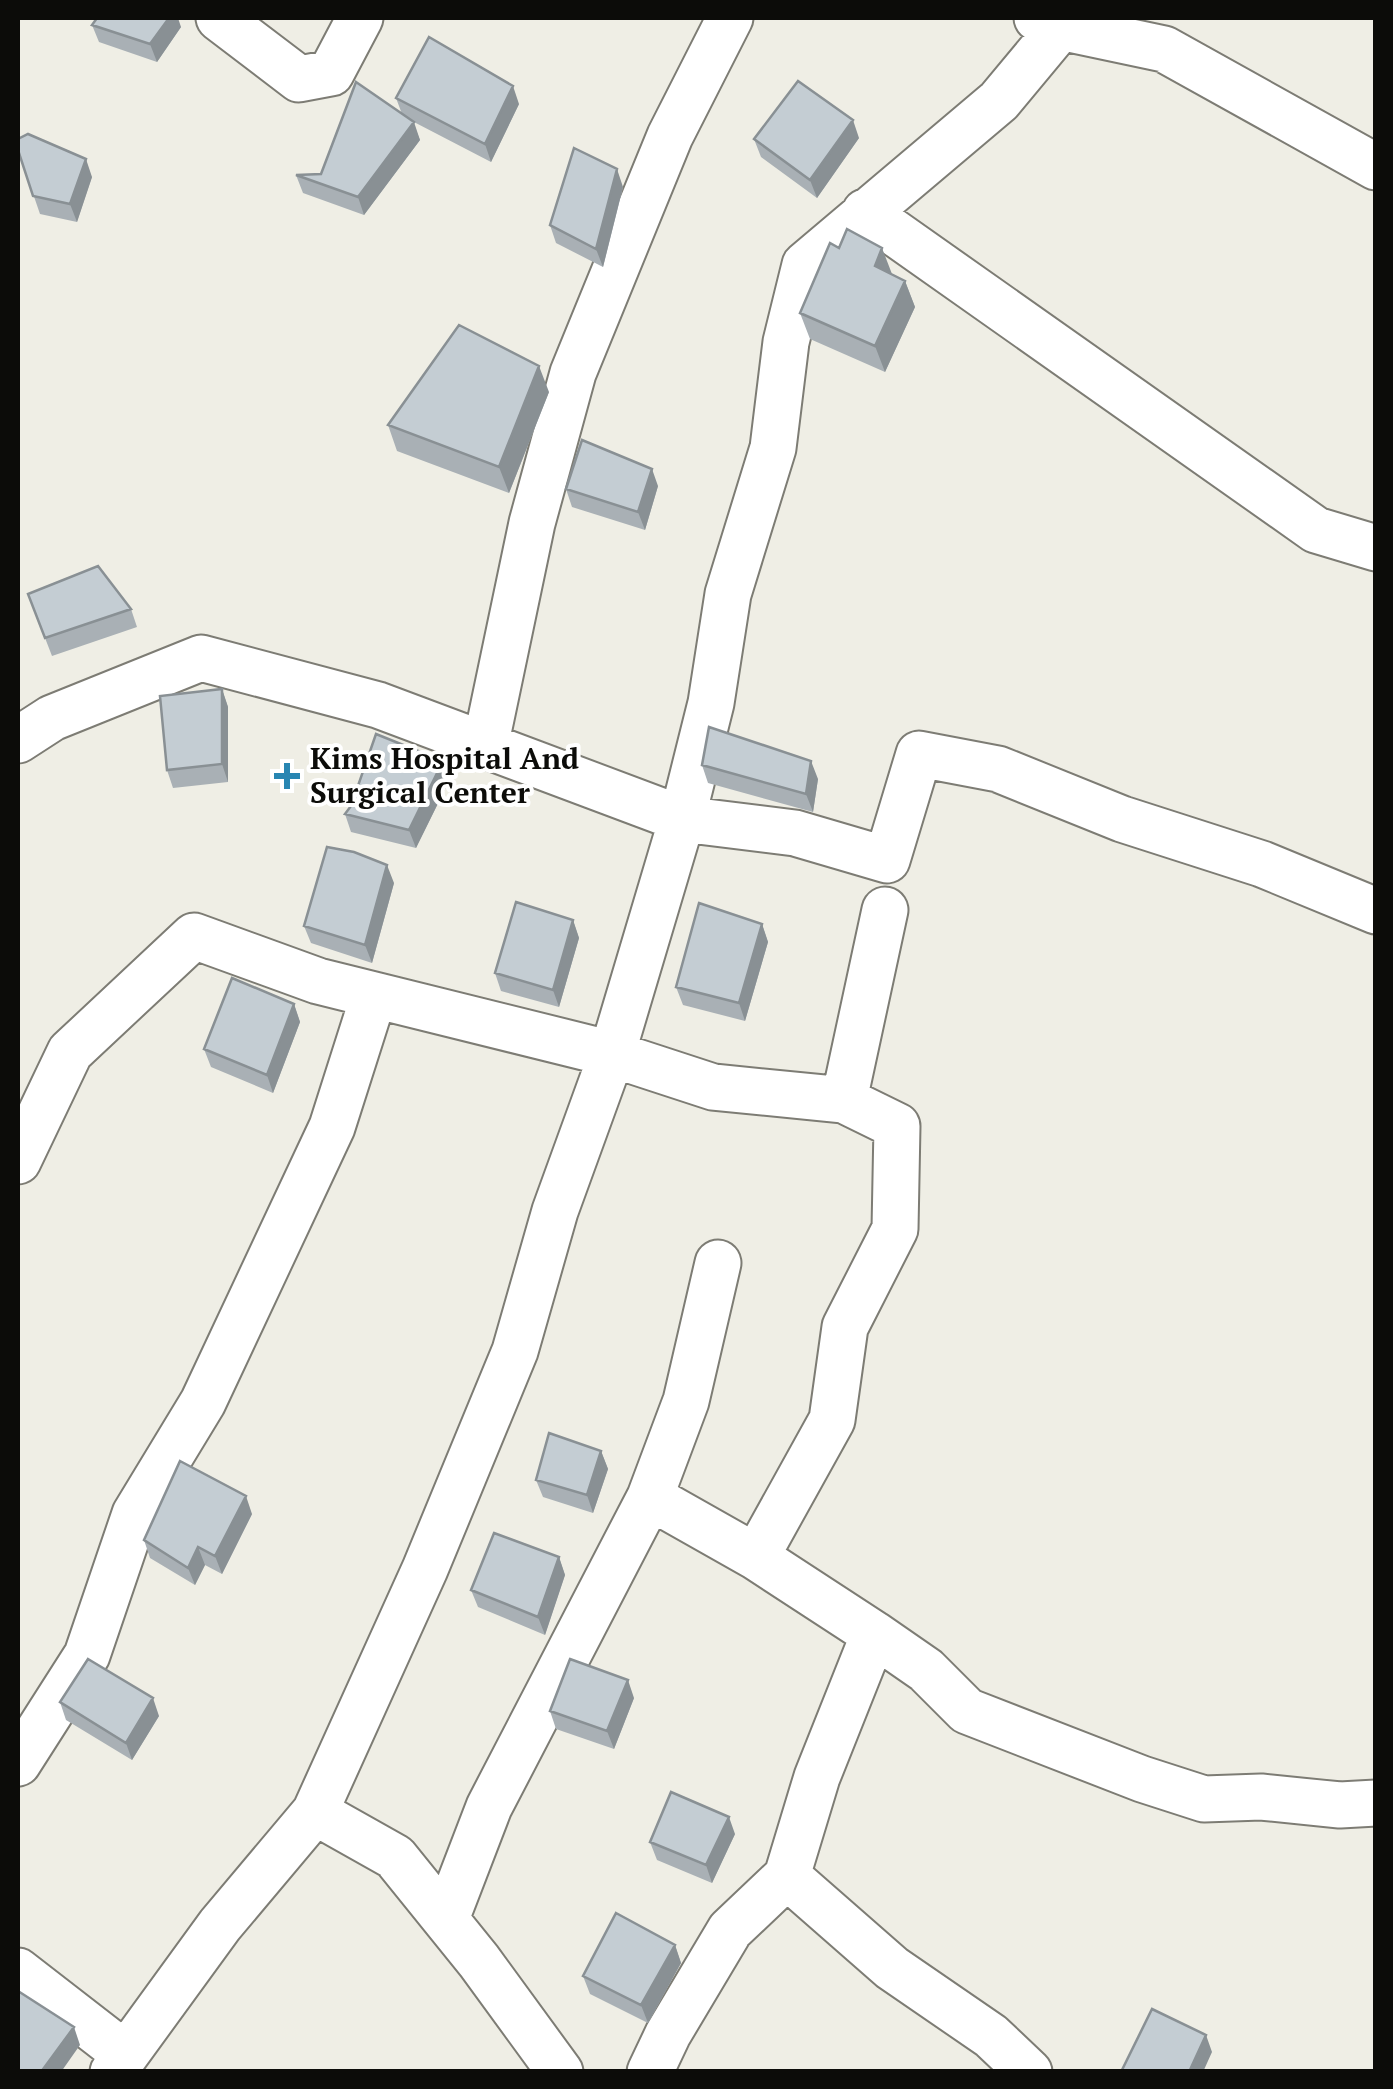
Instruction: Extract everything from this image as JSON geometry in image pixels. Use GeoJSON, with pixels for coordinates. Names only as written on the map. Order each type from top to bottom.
{"type":"FeatureCollection","features":[{"type":"Feature","properties":{"kind":"street"},"geometry":{"type":"LineString","coordinates":[[219,18],[299,79],[331,73],[360,18]]}},
{"type":"Feature","properties":{"kind":"street"},"geometry":{"type":"LineString","coordinates":[[485,747],[532,522],[573,373],[670,136],[730,18]]}},
{"type":"Feature","properties":{"kind":"street"},"geometry":{"type":"LineString","coordinates":[[18,1971],[119,2063],[220,1925],[314,1812],[425,1569],[515,1351],[555,1211],[612,1054],[682,819],[710,703],[728,594],[774,448],[786,342],[804,264],[999,101],[1054,21],[1164,49],[1376,167]]}},
{"type":"Feature","properties":{"kind":"street"},"geometry":{"type":"LineString","coordinates":[[865,212],[1316,530],[1376,548]]}},
{"type":"Feature","properties":{"kind":"street"},"geometry":{"type":"LineString","coordinates":[[18,740],[52,718],[200,658],[378,706],[682,819],[795,833],[888,860],[918,754],[998,769],[1122,819],[1262,864],[1376,912]]}},
{"type":"Feature","properties":{"kind":"street"},"geometry":{"type":"LineString","coordinates":[[844,1100],[886,910]]}},
{"type":"Feature","properties":{"kind":"street"},"geometry":{"type":"LineString","coordinates":[[18,1162],[70,1052],[194,936],[318,981],[612,1054],[714,1087],[844,1100],[896,1126],[896,1230],[845,1328],[832,1420],[756,1558]]}},
{"type":"Feature","properties":{"kind":"street"},"geometry":{"type":"LineString","coordinates":[[18,1763],[87,1655],[135,1514],[203,1402],[332,1127],[374,995]]}},
{"type":"Feature","properties":{"kind":"street"},"geometry":{"type":"LineString","coordinates":[[446,1920],[490,1807],[650,1497],[686,1401],[718,1263]]}},
{"type":"Feature","properties":{"kind":"street"},"geometry":{"type":"LineString","coordinates":[[650,1497],[756,1558],[874,1634],[926,1670],[967,1710],[1142,1779],[1204,1798],[1260,1797],[1340,1805],[1376,1803]]}},
{"type":"Feature","properties":{"kind":"street"},"geometry":{"type":"LineString","coordinates":[[650,2072],[730,1930],[786,1876],[817,1777],[874,1634]]}},
{"type":"Feature","properties":{"kind":"street"},"geometry":{"type":"LineString","coordinates":[[314,1812],[396,1857],[560,2072]]}},
{"type":"Feature","properties":{"kind":"street"},"geometry":{"type":"LineString","coordinates":[[786,1876],[892,1968],[991,2036],[1029,2072]]}},
{"type":"Feature","properties":{"kind":"building"},"geometry":{"type":"Polygon","coordinates":[[[97,18],[169,18],[150,44],[92,25],[97,18]]]}},
{"type":"Feature","properties":{"kind":"building"},"geometry":{"type":"Polygon","coordinates":[[[429,37],[513,86],[485,144],[396,98],[429,37]]]}},
{"type":"Feature","properties":{"kind":"building"},"geometry":{"type":"Polygon","coordinates":[[[798,81],[853,120],[810,180],[754,139],[798,81]]]}},
{"type":"Feature","properties":{"kind":"building"},"geometry":{"type":"Polygon","coordinates":[[[356,82],[414,122],[358,197],[296,175],[321,174],[356,82]]]}},
{"type":"Feature","properties":{"kind":"building"},"geometry":{"type":"Polygon","coordinates":[[[28,134],[86,159],[70,204],[33,196],[18,150],[18,139],[28,134]]]}},
{"type":"Feature","properties":{"kind":"building"},"geometry":{"type":"Polygon","coordinates":[[[574,148],[617,169],[596,249],[550,225],[574,148]]]}},
{"type":"Feature","properties":{"kind":"building"},"geometry":{"type":"Polygon","coordinates":[[[847,229],[882,248],[875,266],[905,281],[875,346],[800,313],[830,243],[839,248],[847,229]]]}},
{"type":"Feature","properties":{"kind":"building"},"geometry":{"type":"Polygon","coordinates":[[[459,325],[539,366],[499,467],[388,425],[459,325]]]}},
{"type":"Feature","properties":{"kind":"building"},"geometry":{"type":"Polygon","coordinates":[[[582,440],[652,469],[638,512],[566,489],[582,440]]]}},
{"type":"Feature","properties":{"kind":"building"},"geometry":{"type":"Polygon","coordinates":[[[98,566],[131,609],[45,638],[28,594],[98,566]]]}},
{"type":"Feature","properties":{"kind":"building"},"geometry":{"type":"Polygon","coordinates":[[[222,689],[222,764],[167,770],[160,696],[222,689]]]}},
{"type":"Feature","properties":{"kind":"building"},"geometry":{"type":"Polygon","coordinates":[[[709,727],[811,761],[806,794],[702,765],[709,727]]]}},
{"type":"Feature","properties":{"kind":"building"},"geometry":{"type":"Polygon","coordinates":[[[376,734],[443,761],[409,830],[345,814],[376,734]]]}},
{"type":"Feature","properties":{"kind":"building"},"geometry":{"type":"Polygon","coordinates":[[[327,847],[387,865],[365,945],[304,926],[327,847]]]}},
{"type":"Feature","properties":{"kind":"building"},"geometry":{"type":"Polygon","coordinates":[[[516,902],[573,920],[553,990],[495,973],[516,902]]]}},
{"type":"Feature","properties":{"kind":"building"},"geometry":{"type":"Polygon","coordinates":[[[699,903],[762,924],[739,1003],[676,987],[699,903]]]}},
{"type":"Feature","properties":{"kind":"building"},"geometry":{"type":"Polygon","coordinates":[[[232,978],[294,1004],[267,1075],[204,1049],[232,978]]]}},
{"type":"Feature","properties":{"kind":"building"},"geometry":{"type":"Polygon","coordinates":[[[549,1433],[601,1451],[587,1495],[536,1480],[549,1433]]]}},
{"type":"Feature","properties":{"kind":"building"},"geometry":{"type":"Polygon","coordinates":[[[180,1461],[246,1496],[215,1556],[198,1547],[188,1568],[144,1540],[180,1461]]]}},
{"type":"Feature","properties":{"kind":"building"},"geometry":{"type":"Polygon","coordinates":[[[494,1533],[559,1557],[538,1617],[471,1590],[494,1533]]]}},
{"type":"Feature","properties":{"kind":"building"},"geometry":{"type":"Polygon","coordinates":[[[88,1659],[153,1698],[126,1743],[60,1702],[88,1659]]]}},
{"type":"Feature","properties":{"kind":"building"},"geometry":{"type":"Polygon","coordinates":[[[570,1659],[628,1680],[607,1731],[550,1711],[570,1659]]]}},
{"type":"Feature","properties":{"kind":"building"},"geometry":{"type":"Polygon","coordinates":[[[671,1792],[729,1817],[706,1865],[650,1842],[671,1792]]]}},
{"type":"Feature","properties":{"kind":"building"},"geometry":{"type":"Polygon","coordinates":[[[616,1913],[675,1945],[641,2005],[583,1976],[616,1913]]]}},
{"type":"Feature","properties":{"kind":"building"},"geometry":{"type":"Polygon","coordinates":[[[18,1991],[74,2027],[41,2072],[18,2070],[18,1991]]]}},
{"type":"Feature","properties":{"kind":"building"},"geometry":{"type":"Polygon","coordinates":[[[1152,2009],[1206,2035],[1189,2072],[1121,2072],[1152,2009]]]}},
{"type":"Feature","properties":{"kind":"place","name":"Kims Hospital And Surgical Center"},"geometry":{"type":"Point","coordinates":[287,776]}}]}
